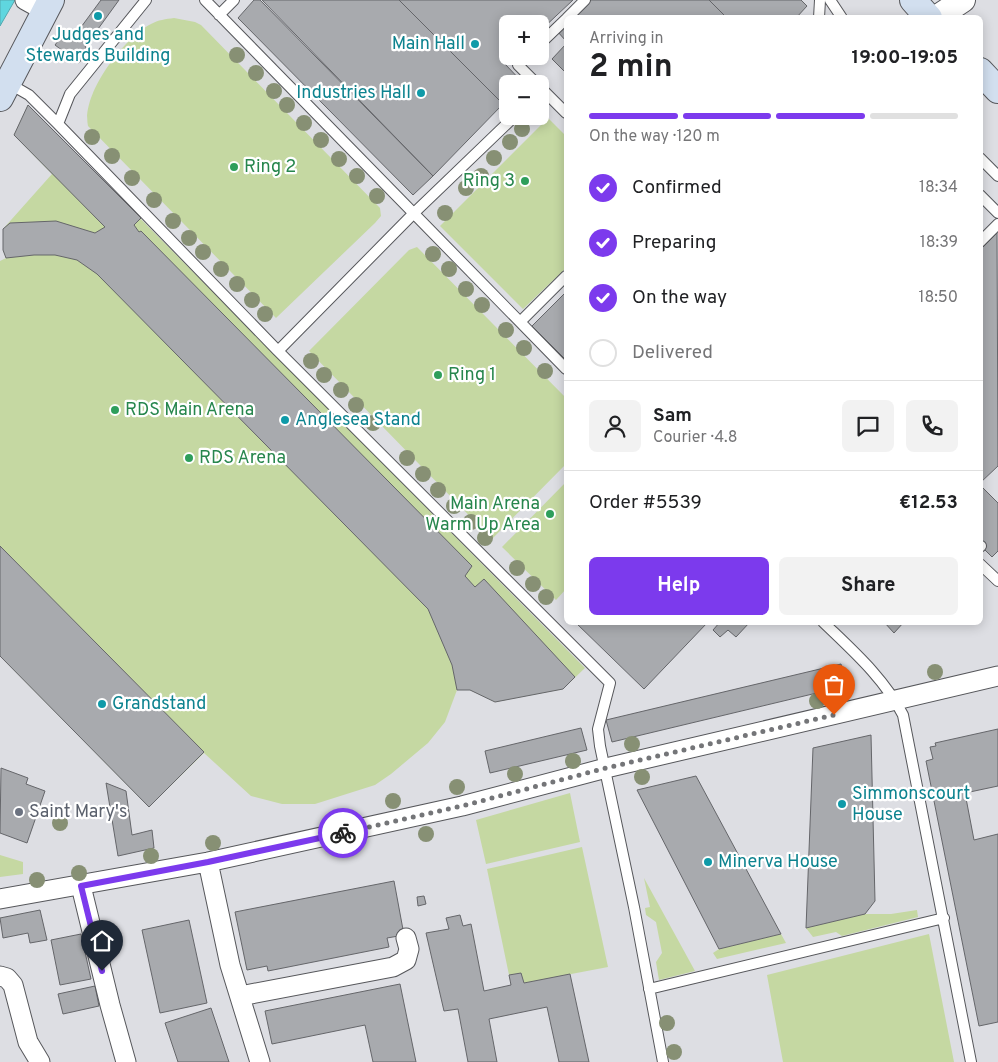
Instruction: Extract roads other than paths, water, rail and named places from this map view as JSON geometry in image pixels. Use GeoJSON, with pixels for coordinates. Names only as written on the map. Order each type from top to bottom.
{"type":"FeatureCollection","features":[{"type":"Feature","properties":{"kind":"main road"},"geometry":{"type":"LineString","coordinates":[[913,0],[926,15]]}},
{"type":"Feature","properties":{"kind":"main road"},"geometry":{"type":"LineString","coordinates":[[4,91],[37,3]]}},
{"type":"Feature","properties":{"kind":"main road"},"geometry":{"type":"LineString","coordinates":[[983,74],[998,90]]}},
{"type":"Feature","properties":{"kind":"street"},"geometry":{"type":"LineString","coordinates":[[940,15],[963,0]]}},
{"type":"Feature","properties":{"kind":"street"},"geometry":{"type":"LineString","coordinates":[[0,899],[208,862],[462,806],[606,768],[998,676]]}},
{"type":"Feature","properties":{"kind":"street"},"geometry":{"type":"LineString","coordinates":[[208,862],[230,965],[260,1062]]}},
{"type":"Feature","properties":{"kind":"street"},"geometry":{"type":"LineString","coordinates":[[81,886],[126,1062]]}},
{"type":"Feature","properties":{"kind":"street"},"geometry":{"type":"LineString","coordinates":[[240,996],[393,966],[406,960],[409,949],[406,938]]}},
{"type":"Feature","properties":{"kind":"street"},"geometry":{"type":"LineString","coordinates":[[0,976],[7,978],[13,985],[28,1042],[40,1062]]}},
{"type":"Feature","properties":{"kind":"lane"},"geometry":{"type":"LineString","coordinates":[[58,124],[70,94],[146,0]]}},
{"type":"Feature","properties":{"kind":"lane"},"geometry":{"type":"LineString","coordinates":[[205,0],[564,368]]}},
{"type":"Feature","properties":{"kind":"lane"},"geometry":{"type":"LineString","coordinates":[[219,15],[234,0]]}},
{"type":"Feature","properties":{"kind":"lane"},"geometry":{"type":"LineString","coordinates":[[570,15],[585,0]]}},
{"type":"Feature","properties":{"kind":"lane"},"geometry":{"type":"LineString","coordinates":[[819,15],[823,0],[839,15]]}},
{"type":"Feature","properties":{"kind":"lane"},"geometry":{"type":"LineString","coordinates":[[549,35],[564,21]]}},
{"type":"Feature","properties":{"kind":"lane"},"geometry":{"type":"LineString","coordinates":[[518,65],[528,75]]}},
{"type":"Feature","properties":{"kind":"lane"},"geometry":{"type":"LineString","coordinates":[[4,91],[29,95],[278,350],[610,683],[598,729],[663,1062]]}},
{"type":"Feature","properties":{"kind":"lane"},"geometry":{"type":"LineString","coordinates":[[549,97],[564,111]]}},
{"type":"Feature","properties":{"kind":"lane"},"geometry":{"type":"LineString","coordinates":[[278,350],[414,213],[506,125]]}},
{"type":"Feature","properties":{"kind":"lane"},"geometry":{"type":"LineString","coordinates":[[983,161],[998,176]]}},
{"type":"Feature","properties":{"kind":"lane"},"geometry":{"type":"LineString","coordinates":[[983,198],[998,213]]}},
{"type":"Feature","properties":{"kind":"lane"},"geometry":{"type":"LineString","coordinates":[[983,239],[998,224]]}},
{"type":"Feature","properties":{"kind":"lane"},"geometry":{"type":"LineString","coordinates":[[520,322],[564,278]]}},
{"type":"Feature","properties":{"kind":"lane"},"geometry":{"type":"LineString","coordinates":[[983,566],[996,574]]}},
{"type":"Feature","properties":{"kind":"lane"},"geometry":{"type":"LineString","coordinates":[[826,625],[869,667],[895,700],[903,716],[971,1062]]}},
{"type":"Feature","properties":{"kind":"lane"},"geometry":{"type":"LineString","coordinates":[[649,989],[944,918]]}},
{"type":"Feature","properties":{"kind":"water"},"geometry":{"type":"Polygon","coordinates":[[[0,0],[15,0],[0,26],[0,0]]]}},
{"type":"Feature","properties":{"kind":"place","name":"Judges and Stewards Building"},"geometry":{"type":"Point","coordinates":[98,16]}},
{"type":"Feature","properties":{"kind":"place","name":"Main Hall"},"geometry":{"type":"Point","coordinates":[475,44]}},
{"type":"Feature","properties":{"kind":"place","name":"Industries Hall"},"geometry":{"type":"Point","coordinates":[421,93]}},
{"type":"Feature","properties":{"kind":"place","name":"Ring 2"},"geometry":{"type":"Point","coordinates":[234,167]}},
{"type":"Feature","properties":{"kind":"place","name":"Ring 3"},"geometry":{"type":"Point","coordinates":[525,181]}},
{"type":"Feature","properties":{"kind":"place","name":"Ring 1"},"geometry":{"type":"Point","coordinates":[438,375]}},
{"type":"Feature","properties":{"kind":"place","name":"RDS Main Arena"},"geometry":{"type":"Point","coordinates":[115,410]}},
{"type":"Feature","properties":{"kind":"place","name":"Anglesea Stand"},"geometry":{"type":"Point","coordinates":[285,420]}},
{"type":"Feature","properties":{"kind":"place","name":"RDS Arena"},"geometry":{"type":"Point","coordinates":[189,458]}},
{"type":"Feature","properties":{"kind":"place","name":"Main Arena Warm Up Area"},"geometry":{"type":"Point","coordinates":[550,514]}},
{"type":"Feature","properties":{"kind":"place","name":"Grandstand"},"geometry":{"type":"Point","coordinates":[102,704]}},
{"type":"Feature","properties":{"kind":"place","name":"Simmonscourt House"},"geometry":{"type":"Point","coordinates":[842,804]}},
{"type":"Feature","properties":{"kind":"place","name":"Saint Mary's"},"geometry":{"type":"Point","coordinates":[19,812]}},
{"type":"Feature","properties":{"kind":"place","name":"Minerva House"},"geometry":{"type":"Point","coordinates":[708,862]}}]}
